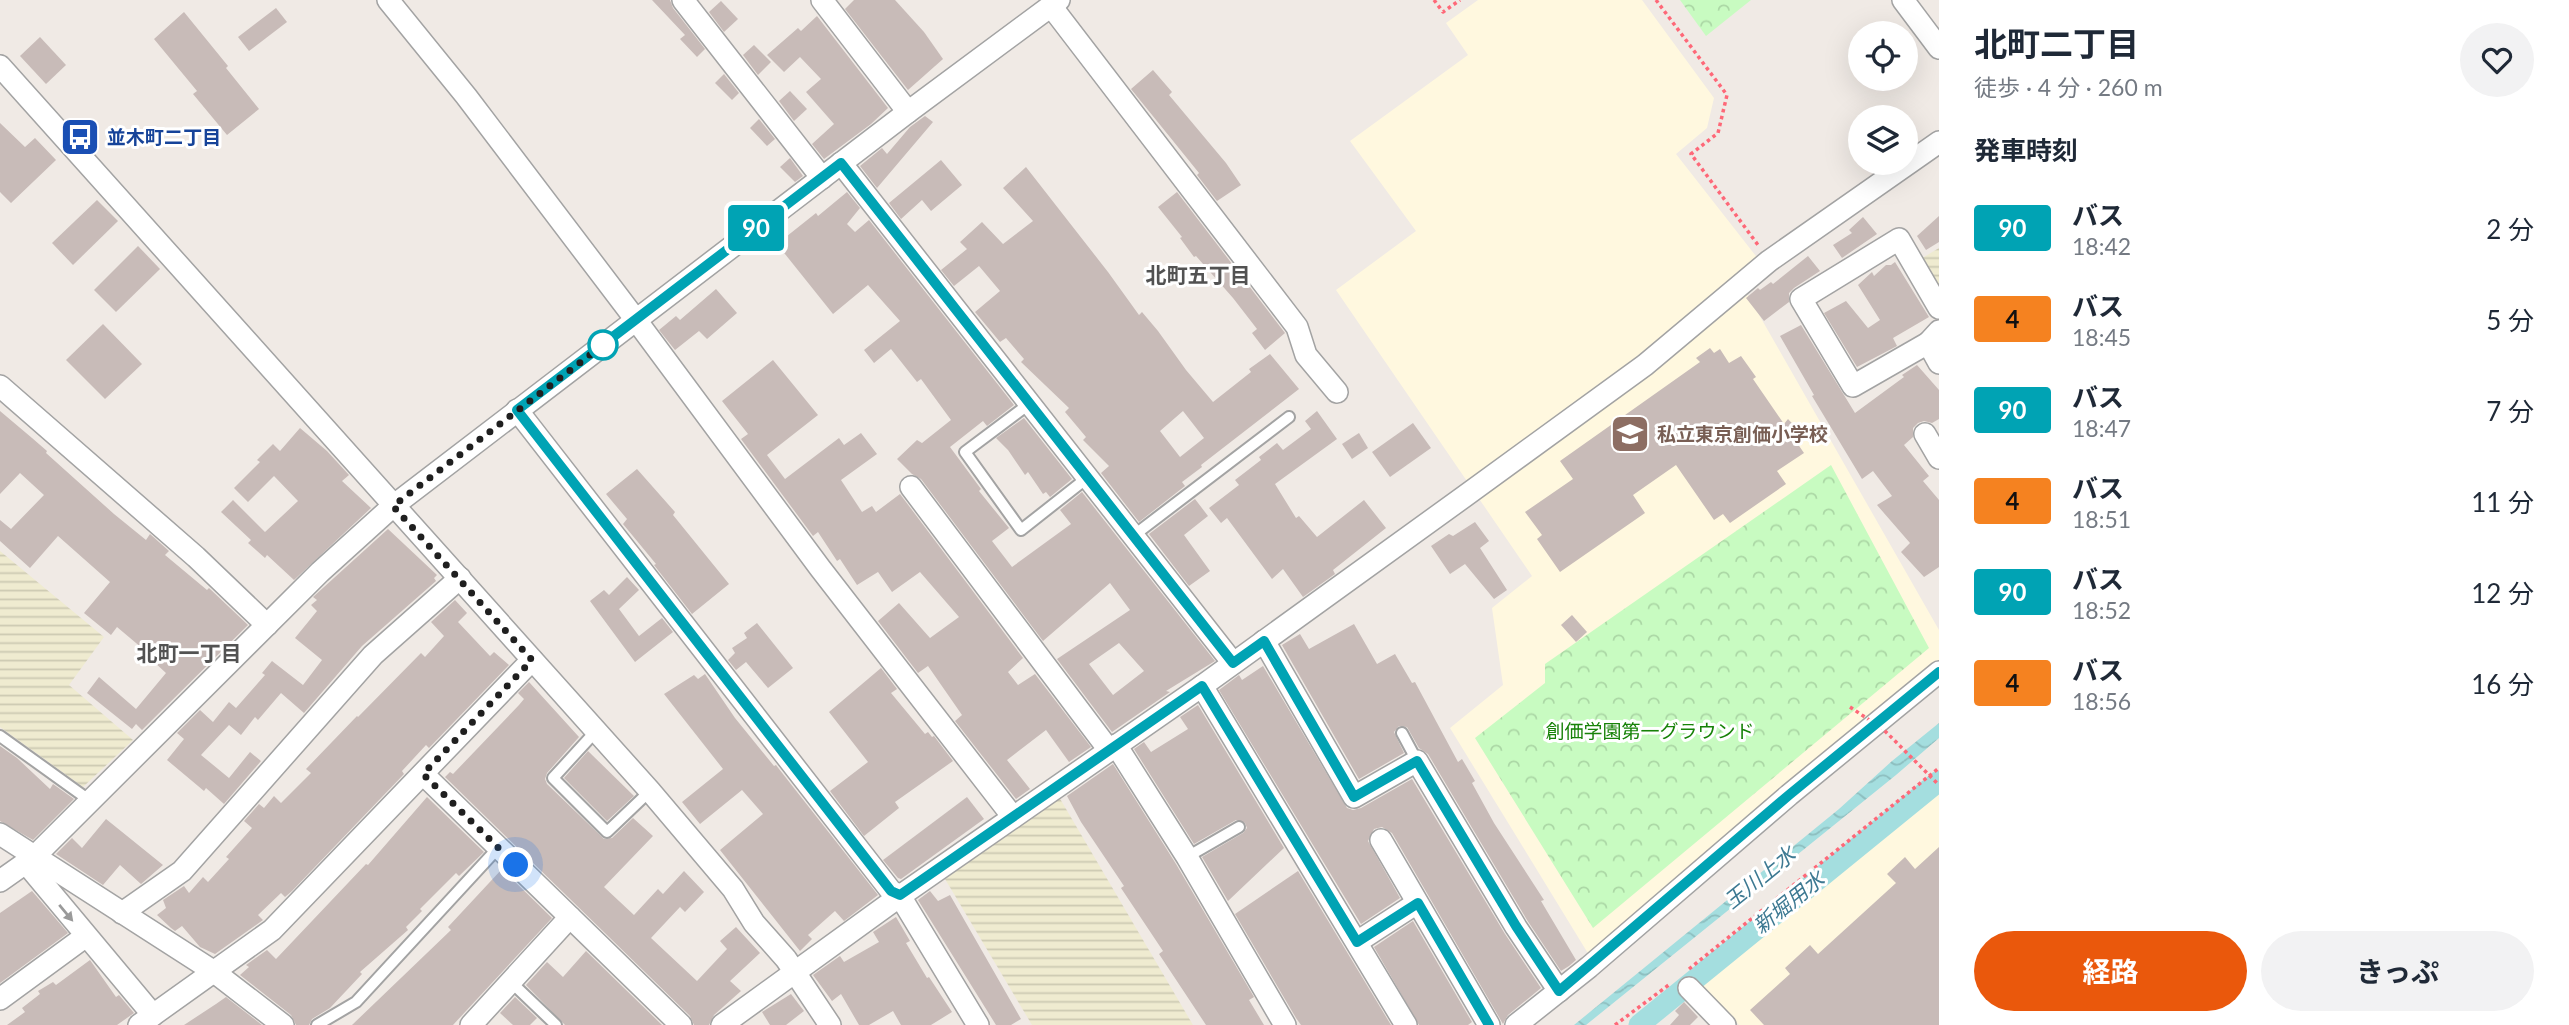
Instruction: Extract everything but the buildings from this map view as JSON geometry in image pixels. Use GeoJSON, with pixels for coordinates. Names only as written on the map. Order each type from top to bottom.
{"type":"FeatureCollection","features":[{"type":"Feature","properties":{"kind":"street"},"geometry":{"type":"LineString","coordinates":[[388,0],[474,107],[820,568],[1013,817]]}},
{"type":"Feature","properties":{"kind":"street"},"geometry":{"type":"LineString","coordinates":[[683,0],[822,178]]}},
{"type":"Feature","properties":{"kind":"street"},"geometry":{"type":"LineString","coordinates":[[822,0],[908,111]]}},
{"type":"Feature","properties":{"kind":"street"},"geometry":{"type":"LineString","coordinates":[[1903,0],[1939,48]]}},
{"type":"Feature","properties":{"kind":"street"},"geometry":{"type":"LineString","coordinates":[[0,881],[34,857],[320,572],[393,506],[908,111],[1055,3],[1297,327],[1306,355],[1337,391]]}},
{"type":"Feature","properties":{"kind":"street"},"geometry":{"type":"LineString","coordinates":[[0,66],[650,791],[733,889],[754,923],[794,971],[830,1025]]}},
{"type":"Feature","properties":{"kind":"street"},"geometry":{"type":"LineString","coordinates":[[722,1025],[900,895],[1202,686],[1645,365],[1769,261],[1939,142]]}},
{"type":"Feature","properties":{"kind":"street"},"geometry":{"type":"LineString","coordinates":[[841,163],[1233,663]]}},
{"type":"Feature","properties":{"kind":"street"},"geometry":{"type":"LineString","coordinates":[[1939,308],[1899,239],[1801,299],[1853,386],[1933,337],[1939,363]]}},
{"type":"Feature","properties":{"kind":"street"},"geometry":{"type":"LineString","coordinates":[[0,386],[196,557],[267,625]]}},
{"type":"Feature","properties":{"kind":"street"},"geometry":{"type":"LineString","coordinates":[[517,410],[891,891],[900,895],[978,1025]]}},
{"type":"Feature","properties":{"kind":"street"},"geometry":{"type":"LineString","coordinates":[[1926,434],[1939,458]]}},
{"type":"Feature","properties":{"kind":"street"},"geometry":{"type":"LineString","coordinates":[[911,486],[1113,748],[1187,857],[1285,1025]]}},
{"type":"Feature","properties":{"kind":"street"},"geometry":{"type":"LineString","coordinates":[[122,913],[182,871],[373,654],[460,578]]}},
{"type":"Feature","properties":{"kind":"street"},"geometry":{"type":"LineString","coordinates":[[1264,641],[1354,797],[1417,761],[1516,926],[1559,991]]}},
{"type":"Feature","properties":{"kind":"street"},"geometry":{"type":"LineString","coordinates":[[34,857],[31,869],[86,936],[146,1020],[272,930],[532,660]]}},
{"type":"Feature","properties":{"kind":"street"},"geometry":{"type":"LineString","coordinates":[[1516,1025],[1939,672]]}},
{"type":"Feature","properties":{"kind":"street"},"geometry":{"type":"LineString","coordinates":[[1202,686],[1406,1025]]}},
{"type":"Feature","properties":{"kind":"street"},"geometry":{"type":"LineString","coordinates":[[423,774],[681,1025]]}},
{"type":"Feature","properties":{"kind":"street"},"geometry":{"type":"LineString","coordinates":[[0,834],[213,971],[283,1025]]}},
{"type":"Feature","properties":{"kind":"street"},"geometry":{"type":"LineString","coordinates":[[1381,840],[1489,1025]]}},
{"type":"Feature","properties":{"kind":"street"},"geometry":{"type":"LineString","coordinates":[[1357,942],[1418,903]]}},
{"type":"Feature","properties":{"kind":"street"},"geometry":{"type":"LineString","coordinates":[[471,1025],[570,917]]}},
{"type":"Feature","properties":{"kind":"street"},"geometry":{"type":"LineString","coordinates":[[0,999],[86,936]]}},
{"type":"Feature","properties":{"kind":"street"},"geometry":{"type":"LineString","coordinates":[[1689,988],[1725,1025]]}},
{"type":"Feature","properties":{"kind":"lane"},"geometry":{"type":"LineString","coordinates":[[1029,404],[965,452],[1021,530],[1087,478]]}},
{"type":"Feature","properties":{"kind":"lane"},"geometry":{"type":"LineString","coordinates":[[1133,536],[1289,417]]}},
{"type":"Feature","properties":{"kind":"lane"},"geometry":{"type":"LineString","coordinates":[[596,731],[553,778],[607,832],[650,791]]}},
{"type":"Feature","properties":{"kind":"lane"},"geometry":{"type":"LineString","coordinates":[[1402,733],[1417,761]]}},
{"type":"Feature","properties":{"kind":"lane"},"geometry":{"type":"LineString","coordinates":[[0,736],[89,800]]}},
{"type":"Feature","properties":{"kind":"lane"},"geometry":{"type":"LineString","coordinates":[[1187,857],[1239,827]]}},
{"type":"Feature","properties":{"kind":"lane"},"geometry":{"type":"LineString","coordinates":[[317,1025],[356,1002],[498,848]]}},
{"type":"Feature","properties":{"kind":"lane"},"geometry":{"type":"LineString","coordinates":[[510,981],[556,1025]]}},
{"type":"Feature","properties":{"kind":"path"},"geometry":{"type":"LineString","coordinates":[[1434,0],[1443,12],[1460,0]]}},
{"type":"Feature","properties":{"kind":"path"},"geometry":{"type":"LineString","coordinates":[[1656,0],[1727,95],[1718,133],[1691,154],[1769,261]]}},
{"type":"Feature","properties":{"kind":"path"},"geometry":{"type":"LineString","coordinates":[[1850,707],[1884,730],[1939,785]]}},
{"type":"Feature","properties":{"kind":"path"},"geometry":{"type":"LineString","coordinates":[[1615,1025],[1679,977],[1939,768]]}},
{"type":"Feature","properties":{"kind":"shaded area","name":"私立東京創価小学校"},"geometry":{"type":"Polygon","coordinates":[[[1478,0],[1642,0],[1714,98],[1707,128],[1676,154],[1759,260],[1738,278],[1939,630],[1939,663],[1589,955],[1450,728],[1503,685],[1492,608],[1532,576],[1336,290],[1416,231],[1350,141],[1468,55],[1446,23],[1478,0]]]}},
{"type":"Feature","properties":{"kind":"shaded area"},"geometry":{"type":"Polygon","coordinates":[[[1939,248],[1939,293],[1919,260],[1939,248]]]}},
{"type":"Feature","properties":{"kind":"shaded area"},"geometry":{"type":"Polygon","coordinates":[[[0,551],[104,637],[69,685],[133,740],[83,787],[0,727],[0,551]]]}},
{"type":"Feature","properties":{"kind":"shaded area"},"geometry":{"type":"Polygon","coordinates":[[[1939,789],[1939,1025],[1739,1025],[1701,985],[1719,964],[1939,789]]]}},
{"type":"Feature","properties":{"kind":"shaded area"},"geometry":{"type":"Polygon","coordinates":[[[1059,797],[1193,1025],[1032,1025],[945,879],[1059,797]]]}},
{"type":"Feature","properties":{"kind":"green space"},"geometry":{"type":"Polygon","coordinates":[[[1680,0],[1751,0],[1706,36],[1680,0]]]}},
{"type":"Feature","properties":{"kind":"green space","name":"創価学園第一グラウンド"},"geometry":{"type":"Polygon","coordinates":[[[1831,465],[1929,648],[1593,928],[1475,738],[1545,683],[1545,664],[1831,465]]]}},
{"type":"Feature","properties":{"kind":"water","name":"玉川上水"},"geometry":{"type":"Polygon","coordinates":[[[1939,723],[1939,738],[1896,775],[1586,1025],[1574,1025],[1839,809],[1939,723]]]}},
{"type":"Feature","properties":{"kind":"waterway","name":"新堀用水"},"geometry":{"type":"LineString","coordinates":[[1639,1025],[1939,781]]}},
{"type":"Feature","properties":{"kind":"bus line","name":"90"},"geometry":{"type":"LineString","coordinates":[[1489,1025],[1418,903],[1357,942],[1202,686],[900,895],[891,891],[517,410],[841,163],[1233,663],[1264,641],[1354,797],[1417,761],[1516,926],[1559,991],[1789,795],[1939,672]]}},
{"type":"Feature","properties":{"kind":"place","name":"並木町二丁目"},"geometry":{"type":"Point","coordinates":[80,137]}},
{"type":"Feature","properties":{"kind":"place","name":"私立東京創価小学校"},"geometry":{"type":"Point","coordinates":[1630,434]}},
{"type":"Feature","properties":{"kind":"district","name":"北町五丁目"},"geometry":{"type":"Point","coordinates":[1198,276]}},
{"type":"Feature","properties":{"kind":"district","name":"北町一丁目"},"geometry":{"type":"Point","coordinates":[189,654]}},
{"type":"Feature","properties":{"kind":"route"},"geometry":{"type":"LineString","coordinates":[[516,865],[423,774],[532,660],[393,506],[603,345]]}}]}
